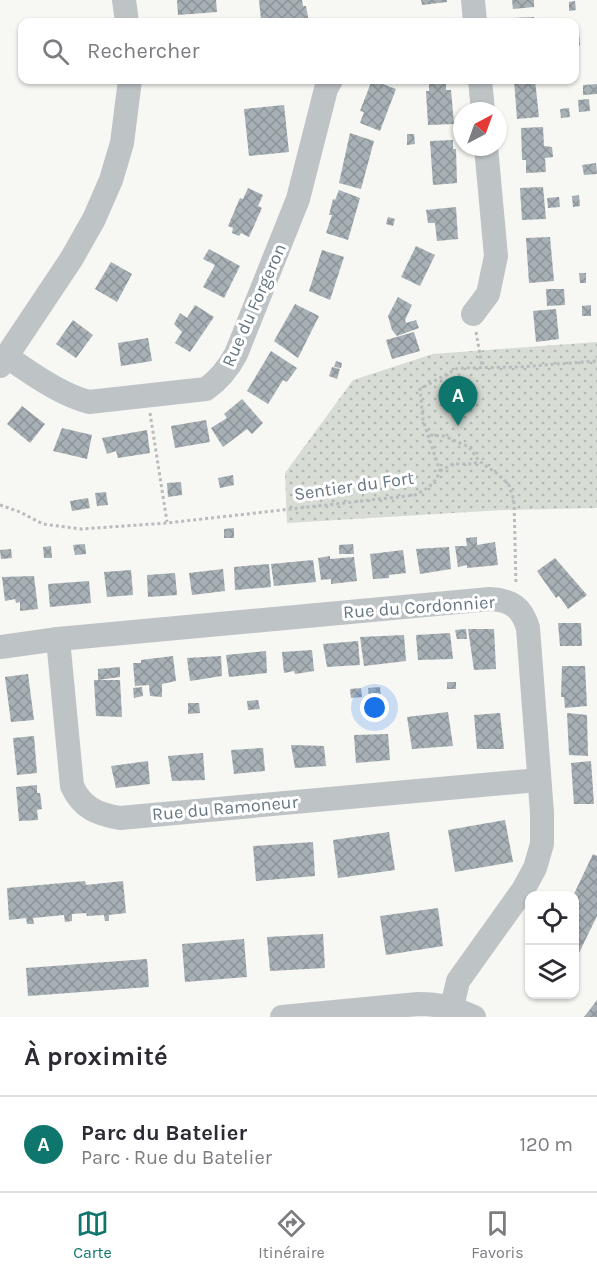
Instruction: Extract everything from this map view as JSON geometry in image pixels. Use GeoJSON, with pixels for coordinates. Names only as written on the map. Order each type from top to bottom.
{"type":"FeatureCollection","features":[{"type":"Feature","properties":{"kind":"street"},"geometry":{"type":"LineString","coordinates":[[124,0],[126,18]]}},
{"type":"Feature","properties":{"kind":"street"},"geometry":{"type":"LineString","coordinates":[[473,0],[475,18]]}},
{"type":"Feature","properties":{"kind":"street"},"geometry":{"type":"LineString","coordinates":[[3,361],[72,258],[98,210],[111,180],[122,143],[129,84]]}},
{"type":"Feature","properties":{"kind":"street","name":"Rue du Forgeron"},"geometry":{"type":"LineString","coordinates":[[3,361],[73,398],[89,402],[206,389],[228,369],[236,354],[298,199],[329,84]]}},
{"type":"Feature","properties":{"kind":"street"},"geometry":{"type":"LineString","coordinates":[[480,84],[482,102]]}},
{"type":"Feature","properties":{"kind":"street"},"geometry":{"type":"LineString","coordinates":[[473,314],[488,294],[496,256],[487,156]]}},
{"type":"Feature","properties":{"kind":"street","name":"Rue du Cordonnier"},"geometry":{"type":"LineString","coordinates":[[0,647],[58,639],[490,599],[501,599],[516,607],[524,614],[528,628],[542,813],[542,844],[535,868],[523,890],[458,981],[452,1007]]}},
{"type":"Feature","properties":{"kind":"street","name":"Rue du Ramoneur"},"geometry":{"type":"LineString","coordinates":[[58,639],[72,786],[77,798],[101,815],[120,818],[538,780]]}},
{"type":"Feature","properties":{"kind":"street"},"geometry":{"type":"LineString","coordinates":[[282,1017],[418,1004],[452,1007],[474,1017]]}},
{"type":"Feature","properties":{"kind":"path"},"geometry":{"type":"LineString","coordinates":[[473,314],[482,366]]}},
{"type":"Feature","properties":{"kind":"path","name":"Sentier du Fort"},"geometry":{"type":"LineString","coordinates":[[0,505],[43,524],[81,529],[167,523],[415,495],[437,480],[440,471],[423,420],[420,389],[458,368],[519,367],[597,361]]}},
{"type":"Feature","properties":{"kind":"path"},"geometry":{"type":"LineString","coordinates":[[148,396],[167,523]]}},
{"type":"Feature","properties":{"kind":"path"},"geometry":{"type":"LineString","coordinates":[[429,435],[444,436],[469,447],[479,460],[509,484],[514,500],[516,607]]}},
{"type":"Feature","properties":{"kind":"path"},"geometry":{"type":"LineString","coordinates":[[440,471],[453,464],[474,464],[479,460]]}},
{"type":"Feature","properties":{"kind":"shaded area"},"geometry":{"type":"Polygon","coordinates":[[[597,342],[597,508],[503,510],[287,523],[285,473],[353,380],[433,354],[597,342]]]}},
{"type":"Feature","properties":{"kind":"building"},"geometry":{"type":"Polygon","coordinates":[[[177,0],[216,0],[217,12],[178,15],[177,0]]]}},
{"type":"Feature","properties":{"kind":"building"},"geometry":{"type":"Polygon","coordinates":[[[259,0],[302,0],[303,6],[306,6],[308,18],[270,18],[261,18],[259,0]]]}},
{"type":"Feature","properties":{"kind":"building"},"geometry":{"type":"Polygon","coordinates":[[[421,0],[447,0],[447,2],[422,5],[421,0]]]}},
{"type":"Feature","properties":{"kind":"building"},"geometry":{"type":"Polygon","coordinates":[[[512,0],[534,0],[534,7],[513,9],[512,0]]]}},
{"type":"Feature","properties":{"kind":"building"},"geometry":{"type":"Polygon","coordinates":[[[575,1],[576,10],[569,11],[569,2],[575,1]]]}},
{"type":"Feature","properties":{"kind":"building"},"geometry":{"type":"Polygon","coordinates":[[[370,84],[383,84],[396,89],[380,131],[360,123],[364,112],[360,111],[370,84]]]}},
{"type":"Feature","properties":{"kind":"building"},"geometry":{"type":"Polygon","coordinates":[[[429,84],[446,84],[446,90],[451,90],[453,124],[428,125],[426,91],[429,91],[429,84]]]}},
{"type":"Feature","properties":{"kind":"building"},"geometry":{"type":"Polygon","coordinates":[[[514,84],[535,84],[539,117],[517,119],[514,84]]]}},
{"type":"Feature","properties":{"kind":"building"},"geometry":{"type":"Polygon","coordinates":[[[597,84],[597,94],[583,95],[583,85],[597,84]]]}},
{"type":"Feature","properties":{"kind":"building"},"geometry":{"type":"Polygon","coordinates":[[[589,99],[590,111],[579,112],[578,100],[589,99]]]}},
{"type":"Feature","properties":{"kind":"building"},"geometry":{"type":"Polygon","coordinates":[[[284,105],[289,152],[249,156],[244,109],[284,105]]]}},
{"type":"Feature","properties":{"kind":"building"},"geometry":{"type":"Polygon","coordinates":[[[569,108],[570,117],[561,118],[560,109],[569,108]]]}},
{"type":"Feature","properties":{"kind":"building"},"geometry":{"type":"Polygon","coordinates":[[[543,127],[544,146],[552,147],[553,157],[545,158],[546,172],[526,173],[526,160],[522,160],[521,128],[543,127]]]}},
{"type":"Feature","properties":{"kind":"building"},"geometry":{"type":"Polygon","coordinates":[[[350,133],[374,141],[361,189],[339,183],[350,133]]]}},
{"type":"Feature","properties":{"kind":"building"},"geometry":{"type":"Polygon","coordinates":[[[407,134],[414,134],[415,144],[407,145],[407,134]]]}},
{"type":"Feature","properties":{"kind":"building"},"geometry":{"type":"Polygon","coordinates":[[[453,140],[457,183],[433,185],[430,141],[453,140]]]}},
{"type":"Feature","properties":{"kind":"building"},"geometry":{"type":"Polygon","coordinates":[[[596,163],[597,174],[584,175],[582,165],[596,163]]]}},
{"type":"Feature","properties":{"kind":"building"},"geometry":{"type":"Polygon","coordinates":[[[543,187],[546,219],[522,220],[520,188],[543,187]]]}},
{"type":"Feature","properties":{"kind":"building"},"geometry":{"type":"Polygon","coordinates":[[[248,188],[263,195],[258,206],[262,208],[249,237],[241,233],[239,236],[232,233],[233,228],[228,226],[240,198],[243,199],[248,188]]]}},
{"type":"Feature","properties":{"kind":"building"},"geometry":{"type":"Polygon","coordinates":[[[339,190],[360,198],[348,240],[326,233],[332,215],[329,215],[333,199],[335,200],[339,190]]]}},
{"type":"Feature","properties":{"kind":"building"},"geometry":{"type":"Polygon","coordinates":[[[579,195],[580,206],[573,207],[572,196],[579,195]]]}},
{"type":"Feature","properties":{"kind":"building"},"geometry":{"type":"Polygon","coordinates":[[[559,197],[560,207],[548,208],[547,198],[559,197]]]}},
{"type":"Feature","properties":{"kind":"building"},"geometry":{"type":"Polygon","coordinates":[[[456,207],[458,239],[437,241],[435,223],[428,223],[426,210],[456,207]]]}},
{"type":"Feature","properties":{"kind":"building"},"geometry":{"type":"Polygon","coordinates":[[[388,217],[395,219],[393,226],[386,224],[388,217]]]}},
{"type":"Feature","properties":{"kind":"building"},"geometry":{"type":"Polygon","coordinates":[[[550,237],[554,281],[529,283],[526,238],[550,237]]]}},
{"type":"Feature","properties":{"kind":"building"},"geometry":{"type":"Polygon","coordinates":[[[416,246],[435,255],[420,286],[401,277],[416,246]]]}},
{"type":"Feature","properties":{"kind":"building"},"geometry":{"type":"Polygon","coordinates":[[[209,249],[240,266],[224,298],[203,287],[215,265],[203,259],[209,249]]]}},
{"type":"Feature","properties":{"kind":"building"},"geometry":{"type":"Polygon","coordinates":[[[322,250],[344,257],[330,300],[309,291],[322,250]]]}},
{"type":"Feature","properties":{"kind":"building"},"geometry":{"type":"Polygon","coordinates":[[[111,262],[132,274],[117,302],[95,289],[111,262]]]}},
{"type":"Feature","properties":{"kind":"building"},"geometry":{"type":"Polygon","coordinates":[[[579,273],[586,273],[586,283],[580,283],[579,273]]]}},
{"type":"Feature","properties":{"kind":"building"},"geometry":{"type":"Polygon","coordinates":[[[546,289],[564,289],[565,305],[547,306],[546,289]]]}},
{"type":"Feature","properties":{"kind":"building"},"geometry":{"type":"Polygon","coordinates":[[[398,297],[412,305],[405,320],[406,323],[416,320],[419,328],[397,336],[392,330],[388,316],[398,297]]]}},
{"type":"Feature","properties":{"kind":"building"},"geometry":{"type":"Polygon","coordinates":[[[295,304],[319,316],[298,358],[274,341],[295,304]]]}},
{"type":"Feature","properties":{"kind":"building"},"geometry":{"type":"Polygon","coordinates":[[[195,305],[214,317],[190,352],[175,343],[182,332],[174,324],[180,313],[187,318],[195,305]]]}},
{"type":"Feature","properties":{"kind":"building"},"geometry":{"type":"Polygon","coordinates":[[[591,305],[591,316],[582,316],[582,306],[591,305]]]}},
{"type":"Feature","properties":{"kind":"building"},"geometry":{"type":"Polygon","coordinates":[[[556,309],[559,339],[536,342],[533,311],[556,309]]]}},
{"type":"Feature","properties":{"kind":"building"},"geometry":{"type":"Polygon","coordinates":[[[73,320],[93,335],[76,358],[56,344],[73,320]]]}},
{"type":"Feature","properties":{"kind":"building"},"geometry":{"type":"Polygon","coordinates":[[[414,332],[420,351],[392,359],[386,340],[414,332]]]}},
{"type":"Feature","properties":{"kind":"building"},"geometry":{"type":"Polygon","coordinates":[[[148,338],[152,361],[121,366],[118,343],[148,338]]]}},
{"type":"Feature","properties":{"kind":"building"},"geometry":{"type":"Polygon","coordinates":[[[271,351],[297,368],[287,382],[283,380],[268,404],[247,391],[271,351]]]}},
{"type":"Feature","properties":{"kind":"building"},"geometry":{"type":"Polygon","coordinates":[[[336,361],[342,363],[341,368],[334,367],[336,361]]]}},
{"type":"Feature","properties":{"kind":"building"},"geometry":{"type":"Polygon","coordinates":[[[332,367],[340,369],[337,379],[329,376],[332,367]]]}},
{"type":"Feature","properties":{"kind":"building"},"geometry":{"type":"Polygon","coordinates":[[[242,399],[263,423],[252,434],[247,429],[223,447],[211,428],[227,418],[224,414],[242,399]]]}},
{"type":"Feature","properties":{"kind":"building"},"geometry":{"type":"Polygon","coordinates":[[[22,406],[45,424],[30,443],[7,424],[22,406]]]}},
{"type":"Feature","properties":{"kind":"building"},"geometry":{"type":"Polygon","coordinates":[[[206,420],[210,442],[175,448],[171,426],[206,420]]]}},
{"type":"Feature","properties":{"kind":"building"},"geometry":{"type":"Polygon","coordinates":[[[62,428],[92,435],[87,459],[53,451],[62,428]]]}},
{"type":"Feature","properties":{"kind":"building"},"geometry":{"type":"Polygon","coordinates":[[[147,430],[150,453],[118,458],[116,451],[107,454],[102,438],[147,430]]]}},
{"type":"Feature","properties":{"kind":"building"},"geometry":{"type":"Polygon","coordinates":[[[233,475],[234,485],[220,488],[218,478],[233,475]]]}},
{"type":"Feature","properties":{"kind":"building"},"geometry":{"type":"Polygon","coordinates":[[[181,482],[182,495],[168,497],[167,483],[181,482]]]}},
{"type":"Feature","properties":{"kind":"building"},"geometry":{"type":"Polygon","coordinates":[[[106,492],[108,505],[97,506],[95,493],[106,492]]]}},
{"type":"Feature","properties":{"kind":"building"},"geometry":{"type":"Polygon","coordinates":[[[88,498],[90,508],[72,511],[70,501],[88,498]]]}},
{"type":"Feature","properties":{"kind":"building"},"geometry":{"type":"Polygon","coordinates":[[[234,528],[234,538],[224,538],[224,529],[234,528]]]}},
{"type":"Feature","properties":{"kind":"building"},"geometry":{"type":"Polygon","coordinates":[[[477,537],[477,545],[495,542],[498,565],[458,567],[455,546],[467,546],[466,538],[477,537]]]}},
{"type":"Feature","properties":{"kind":"building"},"geometry":{"type":"Polygon","coordinates":[[[85,544],[86,554],[75,555],[73,545],[85,544]]]}},
{"type":"Feature","properties":{"kind":"building"},"geometry":{"type":"Polygon","coordinates":[[[353,544],[354,554],[339,554],[339,545],[353,544]]]}},
{"type":"Feature","properties":{"kind":"building"},"geometry":{"type":"Polygon","coordinates":[[[51,546],[52,558],[44,558],[43,547],[51,546]]]}},
{"type":"Feature","properties":{"kind":"building"},"geometry":{"type":"Polygon","coordinates":[[[449,547],[451,569],[420,574],[416,549],[449,547]]]}},
{"type":"Feature","properties":{"kind":"building"},"geometry":{"type":"Polygon","coordinates":[[[11,549],[12,558],[1,559],[0,550],[11,549]]]}},
{"type":"Feature","properties":{"kind":"building"},"geometry":{"type":"Polygon","coordinates":[[[403,550],[406,573],[389,575],[389,578],[373,579],[370,554],[403,550]]]}},
{"type":"Feature","properties":{"kind":"building"},"geometry":{"type":"Polygon","coordinates":[[[330,556],[330,559],[354,557],[357,581],[331,584],[331,579],[321,580],[318,558],[330,556]]]}},
{"type":"Feature","properties":{"kind":"building"},"geometry":{"type":"Polygon","coordinates":[[[555,558],[587,595],[568,609],[559,596],[556,598],[537,571],[555,558]]]}},
{"type":"Feature","properties":{"kind":"building"},"geometry":{"type":"Polygon","coordinates":[[[313,560],[316,582],[274,586],[271,564],[313,560]]]}},
{"type":"Feature","properties":{"kind":"building"},"geometry":{"type":"Polygon","coordinates":[[[269,564],[271,587],[235,590],[234,567],[269,564]]]}},
{"type":"Feature","properties":{"kind":"building"},"geometry":{"type":"Polygon","coordinates":[[[223,569],[225,591],[192,595],[189,573],[223,569]]]}},
{"type":"Feature","properties":{"kind":"building"},"geometry":{"type":"Polygon","coordinates":[[[131,570],[133,595],[107,597],[104,572],[131,570]]]}},
{"type":"Feature","properties":{"kind":"building"},"geometry":{"type":"Polygon","coordinates":[[[175,573],[177,595],[148,597],[147,575],[175,573]]]}},
{"type":"Feature","properties":{"kind":"building"},"geometry":{"type":"Polygon","coordinates":[[[34,576],[38,609],[20,611],[20,602],[16,603],[15,599],[5,601],[2,577],[34,576]]]}},
{"type":"Feature","properties":{"kind":"building"},"geometry":{"type":"Polygon","coordinates":[[[89,581],[91,603],[50,607],[48,584],[89,581]]]}},
{"type":"Feature","properties":{"kind":"building"},"geometry":{"type":"Polygon","coordinates":[[[558,623],[581,623],[582,646],[560,646],[558,623]]]}},
{"type":"Feature","properties":{"kind":"building"},"geometry":{"type":"Polygon","coordinates":[[[466,629],[467,639],[457,639],[455,630],[466,629]]]}},
{"type":"Feature","properties":{"kind":"building"},"geometry":{"type":"Polygon","coordinates":[[[468,629],[494,629],[496,669],[474,670],[468,629]]]}},
{"type":"Feature","properties":{"kind":"building"},"geometry":{"type":"Polygon","coordinates":[[[450,633],[453,659],[418,660],[416,635],[450,633]]]}},
{"type":"Feature","properties":{"kind":"building"},"geometry":{"type":"Polygon","coordinates":[[[404,635],[406,661],[364,666],[360,637],[404,635]]]}},
{"type":"Feature","properties":{"kind":"building"},"geometry":{"type":"Polygon","coordinates":[[[358,641],[360,665],[327,667],[323,644],[358,641]]]}},
{"type":"Feature","properties":{"kind":"building"},"geometry":{"type":"Polygon","coordinates":[[[312,650],[314,671],[284,673],[282,652],[312,650]]]}},
{"type":"Feature","properties":{"kind":"building"},"geometry":{"type":"Polygon","coordinates":[[[266,651],[267,673],[229,677],[226,655],[266,651]]]}},
{"type":"Feature","properties":{"kind":"building"},"geometry":{"type":"Polygon","coordinates":[[[173,656],[176,681],[162,684],[162,697],[150,696],[149,685],[135,686],[133,663],[173,656]]]}},
{"type":"Feature","properties":{"kind":"building"},"geometry":{"type":"Polygon","coordinates":[[[221,656],[222,676],[190,681],[187,658],[221,656]]]}},
{"type":"Feature","properties":{"kind":"building"},"geometry":{"type":"Polygon","coordinates":[[[562,666],[585,666],[587,706],[565,708],[564,697],[561,697],[562,666]]]}},
{"type":"Feature","properties":{"kind":"building"},"geometry":{"type":"Polygon","coordinates":[[[120,667],[120,677],[98,680],[98,669],[120,667]]]}},
{"type":"Feature","properties":{"kind":"building"},"geometry":{"type":"Polygon","coordinates":[[[28,674],[34,720],[11,722],[5,677],[28,674]]]}},
{"type":"Feature","properties":{"kind":"building"},"geometry":{"type":"Polygon","coordinates":[[[94,680],[120,680],[122,717],[96,716],[94,680]]]}},
{"type":"Feature","properties":{"kind":"building"},"geometry":{"type":"Polygon","coordinates":[[[447,682],[456,682],[456,689],[447,689],[447,682]]]}},
{"type":"Feature","properties":{"kind":"building"},"geometry":{"type":"Polygon","coordinates":[[[142,687],[143,696],[134,698],[133,688],[142,687]]]}},
{"type":"Feature","properties":{"kind":"building"},"geometry":{"type":"Polygon","coordinates":[[[380,687],[381,698],[369,698],[368,688],[380,687]]]}},
{"type":"Feature","properties":{"kind":"building"},"geometry":{"type":"Polygon","coordinates":[[[361,688],[362,697],[351,698],[350,689],[361,688]]]}},
{"type":"Feature","properties":{"kind":"building"},"geometry":{"type":"Polygon","coordinates":[[[258,700],[260,709],[248,710],[247,701],[258,700]]]}},
{"type":"Feature","properties":{"kind":"building"},"geometry":{"type":"Polygon","coordinates":[[[188,703],[199,703],[200,713],[188,714],[188,703]]]}},
{"type":"Feature","properties":{"kind":"building"},"geometry":{"type":"Polygon","coordinates":[[[448,712],[453,746],[412,749],[407,717],[448,712]]]}},
{"type":"Feature","properties":{"kind":"building"},"geometry":{"type":"Polygon","coordinates":[[[500,713],[504,749],[477,749],[474,715],[500,713]]]}},
{"type":"Feature","properties":{"kind":"building"},"geometry":{"type":"Polygon","coordinates":[[[567,713],[587,715],[588,756],[569,755],[567,713]]]}},
{"type":"Feature","properties":{"kind":"building"},"geometry":{"type":"Polygon","coordinates":[[[388,734],[390,760],[356,763],[354,735],[388,734]]]}},
{"type":"Feature","properties":{"kind":"building"},"geometry":{"type":"Polygon","coordinates":[[[34,736],[37,773],[17,775],[13,738],[34,736]]]}},
{"type":"Feature","properties":{"kind":"building"},"geometry":{"type":"Polygon","coordinates":[[[291,745],[324,746],[326,766],[295,768],[291,745]]]}},
{"type":"Feature","properties":{"kind":"building"},"geometry":{"type":"Polygon","coordinates":[[[263,748],[265,771],[234,774],[231,750],[263,748]]]}},
{"type":"Feature","properties":{"kind":"building"},"geometry":{"type":"Polygon","coordinates":[[[203,753],[205,780],[172,781],[168,756],[203,753]]]}},
{"type":"Feature","properties":{"kind":"building"},"geometry":{"type":"Polygon","coordinates":[[[148,761],[150,784],[116,788],[111,766],[148,761]]]}},
{"type":"Feature","properties":{"kind":"building"},"geometry":{"type":"Polygon","coordinates":[[[591,761],[594,804],[574,804],[571,763],[591,761]]]}},
{"type":"Feature","properties":{"kind":"building"},"geometry":{"type":"Polygon","coordinates":[[[37,785],[42,809],[37,810],[38,820],[19,821],[16,787],[37,785]]]}},
{"type":"Feature","properties":{"kind":"building"},"geometry":{"type":"Polygon","coordinates":[[[505,820],[513,862],[455,872],[448,830],[505,820]]]}},
{"type":"Feature","properties":{"kind":"building"},"geometry":{"type":"Polygon","coordinates":[[[389,832],[395,870],[338,878],[333,840],[389,832]]]}},
{"type":"Feature","properties":{"kind":"building"},"geometry":{"type":"Polygon","coordinates":[[[313,842],[315,876],[256,881],[253,846],[313,842]]]}},
{"type":"Feature","properties":{"kind":"building"},"geometry":{"type":"Polygon","coordinates":[[[593,854],[597,856],[597,916],[579,953],[579,891],[575,891],[593,854]]]}},
{"type":"Feature","properties":{"kind":"building"},"geometry":{"type":"Polygon","coordinates":[[[85,881],[86,885],[123,881],[126,913],[109,915],[109,921],[105,921],[104,915],[87,916],[86,913],[72,914],[72,921],[65,922],[64,915],[33,918],[34,924],[27,924],[26,918],[9,920],[7,888],[85,881]]]}},
{"type":"Feature","properties":{"kind":"building"},"geometry":{"type":"Polygon","coordinates":[[[438,908],[443,946],[386,955],[380,916],[438,908]]]}},
{"type":"Feature","properties":{"kind":"building"},"geometry":{"type":"Polygon","coordinates":[[[323,934],[325,968],[270,971],[267,937],[323,934]]]}},
{"type":"Feature","properties":{"kind":"building"},"geometry":{"type":"Polygon","coordinates":[[[244,939],[247,977],[185,982],[182,944],[244,939]]]}},
{"type":"Feature","properties":{"kind":"building"},"geometry":{"type":"Polygon","coordinates":[[[147,959],[149,987],[28,996],[26,968],[147,959]]]}},
{"type":"Feature","properties":{"kind":"building"},"geometry":{"type":"Polygon","coordinates":[[[597,1000],[597,1017],[584,1017],[597,1000]]]}},
{"type":"Feature","properties":{"kind":"place","name":"Parc du Batelier"},"geometry":{"type":"Point","coordinates":[458,426]}}]}
